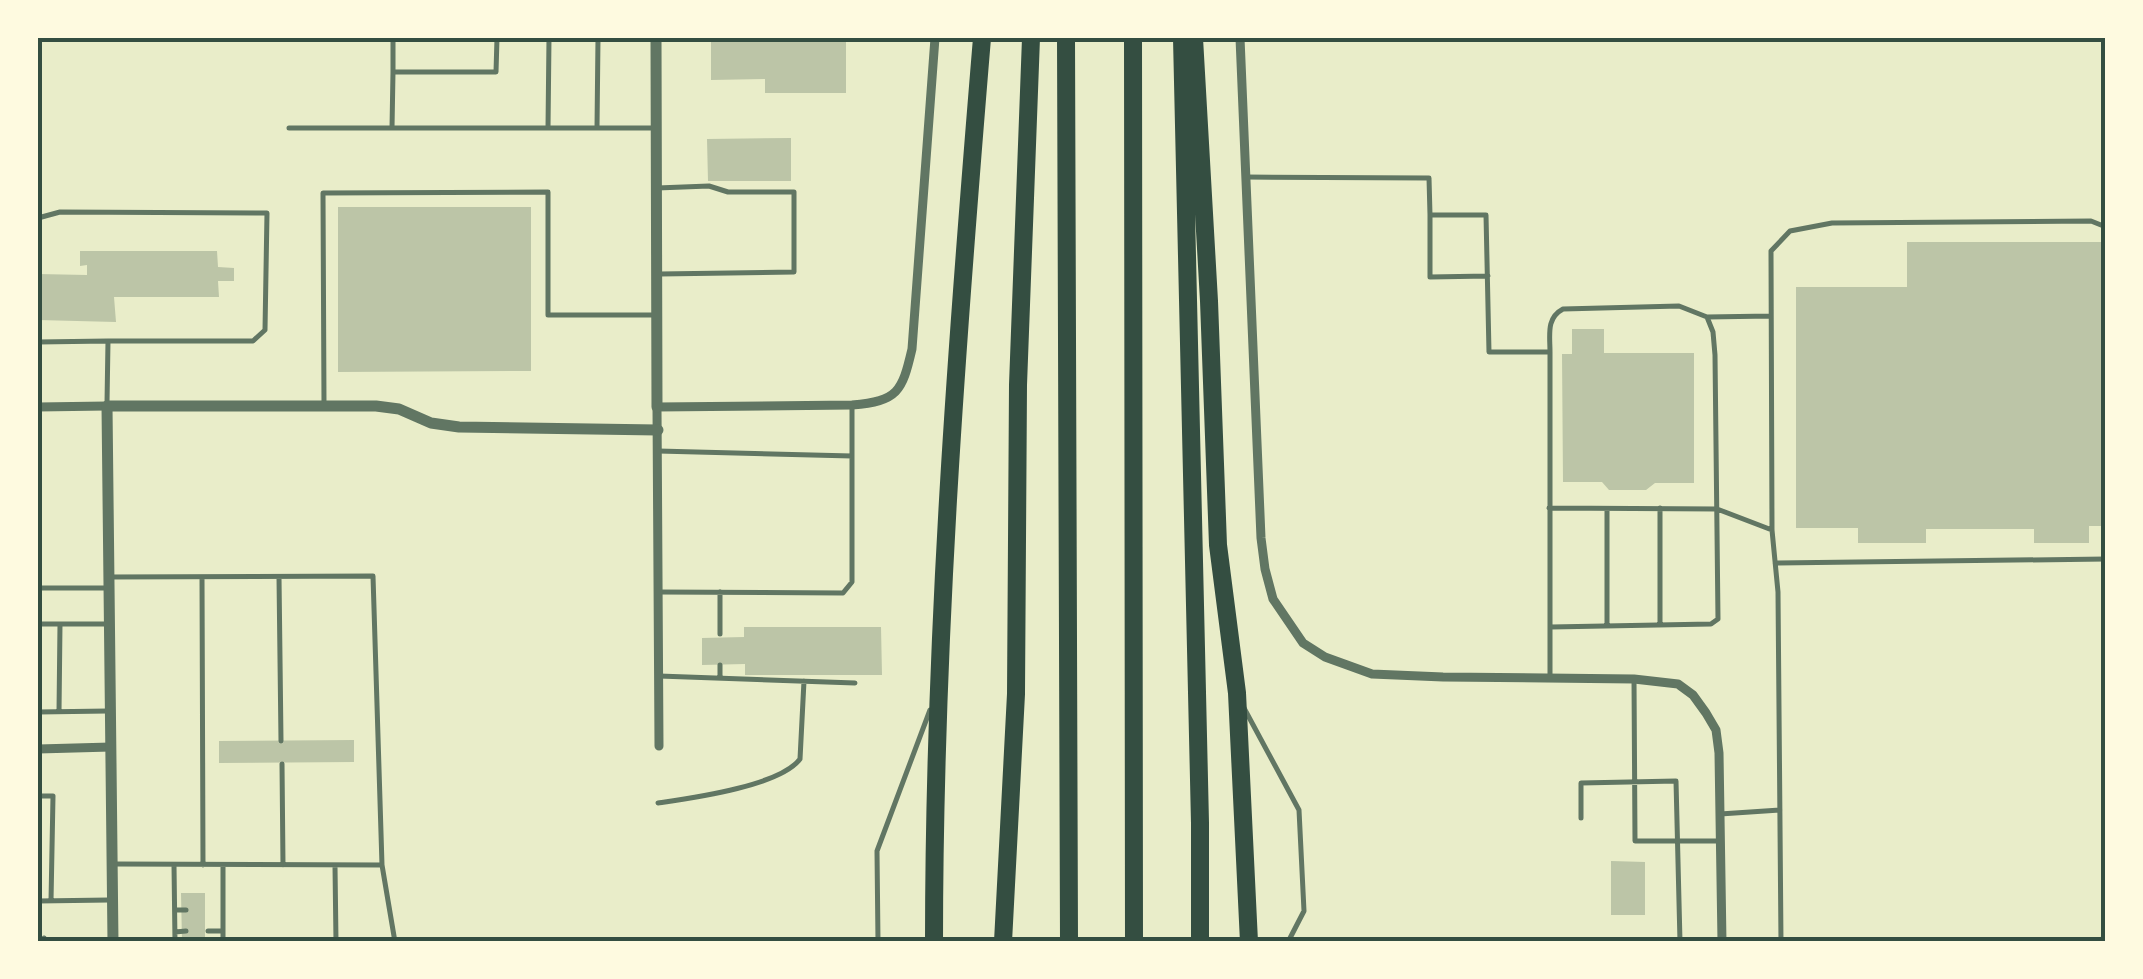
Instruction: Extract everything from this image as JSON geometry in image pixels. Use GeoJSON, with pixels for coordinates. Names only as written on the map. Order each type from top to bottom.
{"type":"FeatureCollection","features":[{"type":"Feature","properties":{"kind":"highway"},"geometry":{"type":"LineString","coordinates":[[934,942],[938,688],[948,478],[982,38]]}},
{"type":"Feature","properties":{"kind":"highway"},"geometry":{"type":"LineString","coordinates":[[1007,942],[1016,694],[1018,386],[1031,38]]}},
{"type":"Feature","properties":{"kind":"highway"},"geometry":{"type":"LineString","coordinates":[[1066,38],[1069,942]]}},
{"type":"Feature","properties":{"kind":"highway"},"geometry":{"type":"LineString","coordinates":[[1132,38],[1134,942]]}},
{"type":"Feature","properties":{"kind":"highway"},"geometry":{"type":"LineString","coordinates":[[1182,38],[1200,942]]}},
{"type":"Feature","properties":{"kind":"highway"},"geometry":{"type":"LineString","coordinates":[[1194,38],[1218,544],[1237,693],[1249,942]]}},
{"type":"Feature","properties":{"kind":"street"},"geometry":{"type":"LineString","coordinates":[[656,38],[659,746]]}},
{"type":"Feature","properties":{"kind":"street"},"geometry":{"type":"LineString","coordinates":[[657,407],[852,406],[872,404],[900,388],[912,349],[935,38]]}},
{"type":"Feature","properties":{"kind":"street"},"geometry":{"type":"LineString","coordinates":[[1240,38],[1261,538],[1274,600],[1303,643],[1324,657],[1372,674],[1634,679],[1678,684],[1693,695],[1716,730],[1720,753],[1722,942]]}},
{"type":"Feature","properties":{"kind":"street"},"geometry":{"type":"LineString","coordinates":[[107,406],[112,942]]}},
{"type":"Feature","properties":{"kind":"street"},"geometry":{"type":"LineString","coordinates":[[38,407],[376,406],[460,427],[658,430]]}},
{"type":"Feature","properties":{"kind":"street"},"geometry":{"type":"LineString","coordinates":[[38,749],[111,747]]}},
{"type":"Feature","properties":{"kind":"lane"},"geometry":{"type":"LineString","coordinates":[[392,128],[393,38]]}},
{"type":"Feature","properties":{"kind":"lane"},"geometry":{"type":"LineString","coordinates":[[393,72],[496,72],[497,38]]}},
{"type":"Feature","properties":{"kind":"lane"},"geometry":{"type":"LineString","coordinates":[[548,128],[549,38]]}},
{"type":"Feature","properties":{"kind":"lane"},"geometry":{"type":"LineString","coordinates":[[596,128],[598,38]]}},
{"type":"Feature","properties":{"kind":"lane"},"geometry":{"type":"LineString","coordinates":[[289,128],[657,128]]}},
{"type":"Feature","properties":{"kind":"lane"},"geometry":{"type":"LineString","coordinates":[[1246,176],[1429,178],[1430,276],[1488,276]]}},
{"type":"Feature","properties":{"kind":"lane"},"geometry":{"type":"LineString","coordinates":[[657,188],[709,186],[728,192],[794,192],[794,272],[657,274]]}},
{"type":"Feature","properties":{"kind":"lane"},"geometry":{"type":"LineString","coordinates":[[324,406],[323,193],[548,192],[548,316],[657,315]]}},
{"type":"Feature","properties":{"kind":"lane"},"geometry":{"type":"LineString","coordinates":[[38,218],[60,212],[267,213],[265,330],[254,341],[38,342]]}},
{"type":"Feature","properties":{"kind":"lane"},"geometry":{"type":"LineString","coordinates":[[1430,215],[1486,215],[1489,352],[1550,352]]}},
{"type":"Feature","properties":{"kind":"lane"},"geometry":{"type":"LineString","coordinates":[[1782,942],[1778,592],[1772,530],[1771,250],[1790,231],[1832,223],[2090,221],[2106,226]]}},
{"type":"Feature","properties":{"kind":"lane"},"geometry":{"type":"LineString","coordinates":[[1550,679],[1550,321],[1563,309],[1680,306],[1707,317],[1771,316]]}},
{"type":"Feature","properties":{"kind":"lane"},"geometry":{"type":"LineString","coordinates":[[1551,627],[1711,624],[1718,619],[1715,355],[1707,317]]}},
{"type":"Feature","properties":{"kind":"lane"},"geometry":{"type":"LineString","coordinates":[[107,406],[108,341]]}},
{"type":"Feature","properties":{"kind":"lane"},"geometry":{"type":"LineString","coordinates":[[658,592],[843,593],[852,582],[852,406]]}},
{"type":"Feature","properties":{"kind":"lane"},"geometry":{"type":"LineString","coordinates":[[658,451],[852,456]]}},
{"type":"Feature","properties":{"kind":"lane"},"geometry":{"type":"LineString","coordinates":[[1549,508],[1717,509],[1772,530]]}},
{"type":"Feature","properties":{"kind":"lane"},"geometry":{"type":"LineString","coordinates":[[1607,508],[1607,626]]}},
{"type":"Feature","properties":{"kind":"lane"},"geometry":{"type":"LineString","coordinates":[[1660,508],[1660,625]]}},
{"type":"Feature","properties":{"kind":"lane"},"geometry":{"type":"LineString","coordinates":[[1776,563],[2106,560]]}},
{"type":"Feature","properties":{"kind":"lane"},"geometry":{"type":"LineString","coordinates":[[38,588],[202,577],[373,576],[382,866],[395,942]]}},
{"type":"Feature","properties":{"kind":"lane"},"geometry":{"type":"LineString","coordinates":[[202,577],[202,865]]}},
{"type":"Feature","properties":{"kind":"lane"},"geometry":{"type":"LineString","coordinates":[[279,577],[282,741]]}},
{"type":"Feature","properties":{"kind":"lane"},"geometry":{"type":"LineString","coordinates":[[720,592],[720,634]]}},
{"type":"Feature","properties":{"kind":"lane"},"geometry":{"type":"LineString","coordinates":[[38,624],[110,624]]}},
{"type":"Feature","properties":{"kind":"lane"},"geometry":{"type":"LineString","coordinates":[[60,624],[60,712]]}},
{"type":"Feature","properties":{"kind":"lane"},"geometry":{"type":"LineString","coordinates":[[720,666],[720,678]]}},
{"type":"Feature","properties":{"kind":"lane"},"geometry":{"type":"LineString","coordinates":[[659,676],[855,684]]}},
{"type":"Feature","properties":{"kind":"lane"},"geometry":{"type":"LineString","coordinates":[[1634,679],[1635,841],[1721,841]]}},
{"type":"Feature","properties":{"kind":"lane"},"geometry":{"type":"LineString","coordinates":[[658,803],[724,794],[793,769],[800,759],[804,681]]}},
{"type":"Feature","properties":{"kind":"lane"},"geometry":{"type":"LineString","coordinates":[[878,942],[878,851],[938,688]]}},
{"type":"Feature","properties":{"kind":"lane"},"geometry":{"type":"LineString","coordinates":[[1237,693],[1299,810],[1304,911],[1288,942]]}},
{"type":"Feature","properties":{"kind":"lane"},"geometry":{"type":"LineString","coordinates":[[38,712],[111,711]]}},
{"type":"Feature","properties":{"kind":"lane"},"geometry":{"type":"LineString","coordinates":[[282,764],[283,865]]}},
{"type":"Feature","properties":{"kind":"lane"},"geometry":{"type":"LineString","coordinates":[[1581,818],[1581,783],[1676,781],[1680,942]]}},
{"type":"Feature","properties":{"kind":"lane"},"geometry":{"type":"LineString","coordinates":[[38,796],[53,796],[51,901]]}},
{"type":"Feature","properties":{"kind":"lane"},"geometry":{"type":"LineString","coordinates":[[1720,814],[1780,810]]}},
{"type":"Feature","properties":{"kind":"lane"},"geometry":{"type":"LineString","coordinates":[[112,864],[382,866]]}},
{"type":"Feature","properties":{"kind":"lane"},"geometry":{"type":"LineString","coordinates":[[174,865],[175,942]]}},
{"type":"Feature","properties":{"kind":"lane"},"geometry":{"type":"LineString","coordinates":[[223,865],[223,942]]}},
{"type":"Feature","properties":{"kind":"lane"},"geometry":{"type":"LineString","coordinates":[[335,866],[336,942]]}},
{"type":"Feature","properties":{"kind":"lane"},"geometry":{"type":"LineString","coordinates":[[38,901],[112,900]]}},
{"type":"Feature","properties":{"kind":"lane"},"geometry":{"type":"LineString","coordinates":[[175,910],[186,910]]}},
{"type":"Feature","properties":{"kind":"lane"},"geometry":{"type":"LineString","coordinates":[[210,910],[223,910]]}},
{"type":"Feature","properties":{"kind":"lane"},"geometry":{"type":"LineString","coordinates":[[208,931],[223,931]]}},
{"type":"Feature","properties":{"kind":"lane"},"geometry":{"type":"LineString","coordinates":[[175,932],[186,932]]}},
{"type":"Feature","properties":{"kind":"lane"},"geometry":{"type":"LineString","coordinates":[[2068,942],[2106,939]]}},
{"type":"Feature","properties":{"kind":"building"},"geometry":{"type":"Polygon","coordinates":[[[711,38],[846,38],[846,93],[765,93],[765,79],[711,80],[711,38]]]}},
{"type":"Feature","properties":{"kind":"building"},"geometry":{"type":"Polygon","coordinates":[[[791,138],[791,181],[708,181],[707,139],[791,138]]]}},
{"type":"Feature","properties":{"kind":"building"},"geometry":{"type":"Polygon","coordinates":[[[338,207],[531,207],[531,371],[338,372],[338,207]]]}},
{"type":"Feature","properties":{"kind":"building"},"geometry":{"type":"Polygon","coordinates":[[[1907,242],[2104,242],[2106,526],[2089,526],[2089,543],[2034,543],[2034,529],[1926,529],[1926,543],[1858,543],[1858,528],[1796,528],[1796,287],[1907,287],[1907,242]]]}},
{"type":"Feature","properties":{"kind":"building"},"geometry":{"type":"Polygon","coordinates":[[[80,251],[217,251],[218,267],[234,268],[234,281],[218,281],[219,297],[114,297],[116,322],[38,320],[38,274],[87,275],[87,265],[80,266],[80,251]]]}},
{"type":"Feature","properties":{"kind":"building"},"geometry":{"type":"Polygon","coordinates":[[[1572,329],[1604,329],[1604,353],[1694,353],[1694,483],[1655,483],[1646,490],[1609,490],[1602,482],[1563,482],[1562,354],[1572,354],[1572,329]]]}},
{"type":"Feature","properties":{"kind":"building"},"geometry":{"type":"Polygon","coordinates":[[[744,627],[881,627],[882,675],[745,675],[745,664],[702,665],[702,638],[744,637],[744,627]]]}},
{"type":"Feature","properties":{"kind":"building"},"geometry":{"type":"Polygon","coordinates":[[[354,740],[354,762],[219,763],[219,741],[354,740]]]}},
{"type":"Feature","properties":{"kind":"building"},"geometry":{"type":"Polygon","coordinates":[[[1611,861],[1645,862],[1645,915],[1611,915],[1611,861]]]}},
{"type":"Feature","properties":{"kind":"building"},"geometry":{"type":"Polygon","coordinates":[[[181,893],[205,893],[205,942],[182,942],[181,893]]]}}]}
